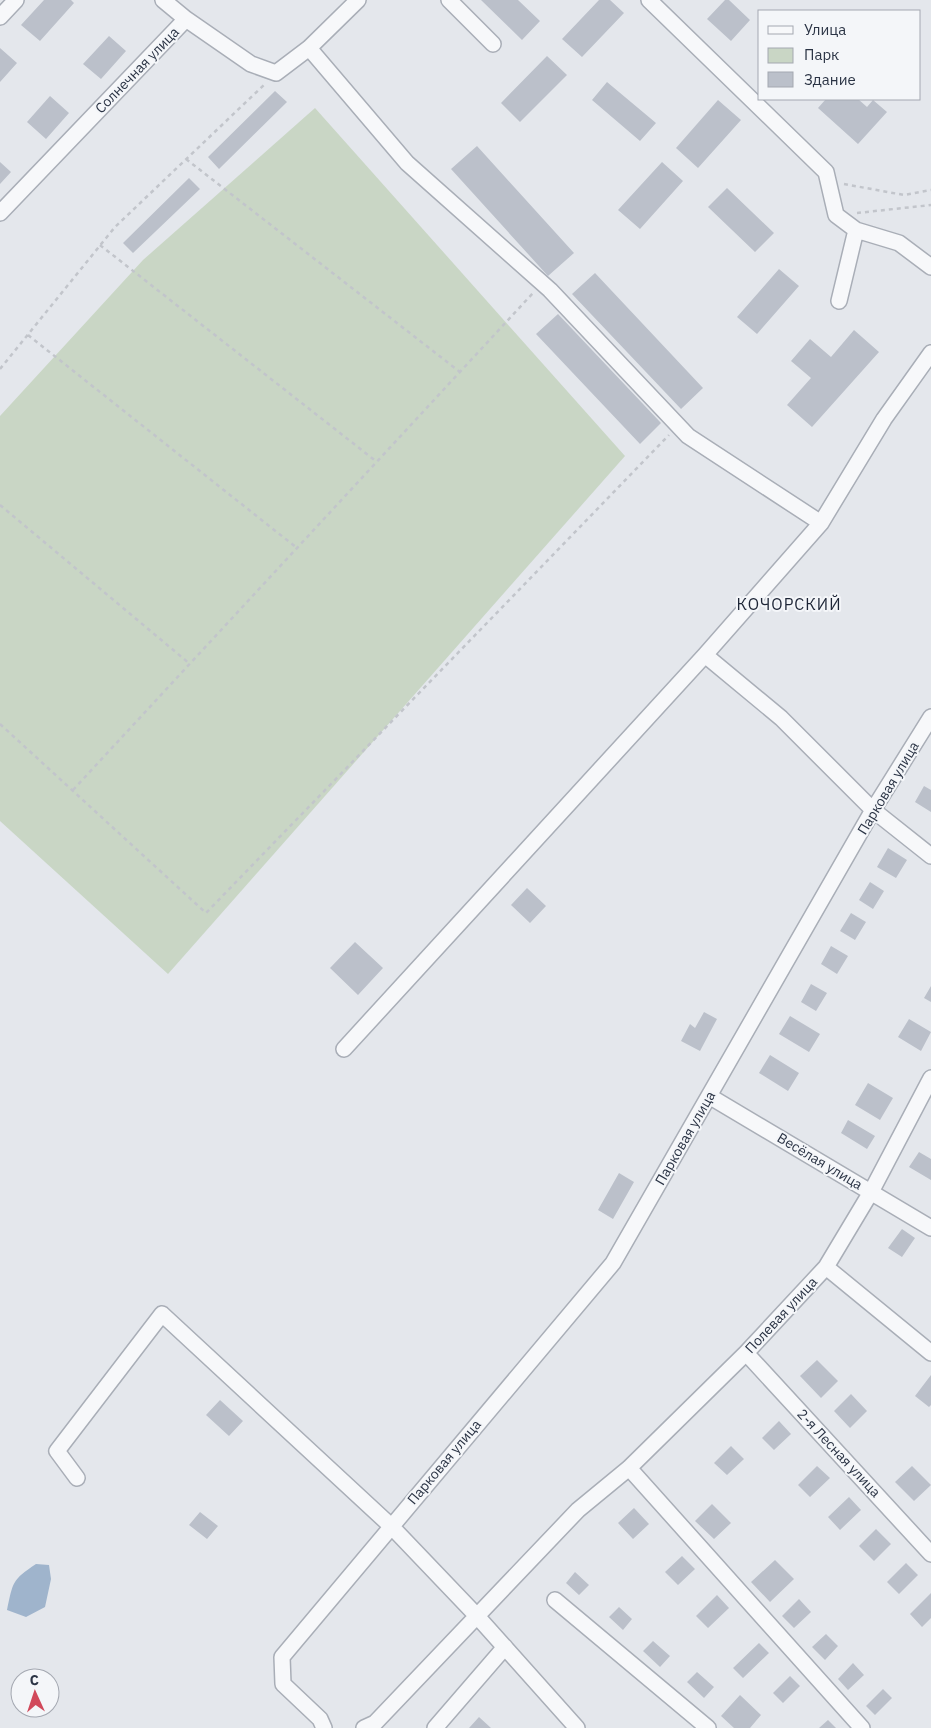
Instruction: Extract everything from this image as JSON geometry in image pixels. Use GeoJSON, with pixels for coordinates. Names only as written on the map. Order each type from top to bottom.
{"type":"FeatureCollection","features":[{"type":"Feature","properties":{"kind":"street"},"geometry":{"type":"LineString","coordinates":[[0,17],[16,0]]}},
{"type":"Feature","properties":{"kind":"street"},"geometry":{"type":"LineString","coordinates":[[163,0],[186,19]]}},
{"type":"Feature","properties":{"kind":"street"},"geometry":{"type":"LineString","coordinates":[[276,73],[309,48],[358,0]]}},
{"type":"Feature","properties":{"kind":"street"},"geometry":{"type":"LineString","coordinates":[[449,0],[493,44]]}},
{"type":"Feature","properties":{"kind":"street"},"geometry":{"type":"LineString","coordinates":[[649,0],[826,172],[836,215],[856,230],[899,244],[931,267]]}},
{"type":"Feature","properties":{"kind":"street","name":"Солнечная улица"},"geometry":{"type":"LineString","coordinates":[[0,213],[186,19],[251,64],[276,73]]}},
{"type":"Feature","properties":{"kind":"street"},"geometry":{"type":"LineString","coordinates":[[309,48],[407,163],[543,283],[688,436],[821,523]]}},
{"type":"Feature","properties":{"kind":"street"},"geometry":{"type":"LineString","coordinates":[[839,301],[856,230]]}},
{"type":"Feature","properties":{"kind":"street"},"geometry":{"type":"LineString","coordinates":[[344,1049],[705,654],[821,523],[884,419],[931,354]]}},
{"type":"Feature","properties":{"kind":"street"},"geometry":{"type":"LineString","coordinates":[[705,654],[781,718],[873,810],[931,856]]}},
{"type":"Feature","properties":{"kind":"street","name":"Парковая улица"},"geometry":{"type":"LineString","coordinates":[[324,1728],[320,1719],[282,1684],[282,1657],[613,1262],[873,810],[931,717]]}},
{"type":"Feature","properties":{"kind":"street","name":"Полевая улица"},"geometry":{"type":"LineString","coordinates":[[364,1728],[375,1723],[578,1510],[629,1468],[746,1353],[826,1267],[872,1192],[931,1078]]}},
{"type":"Feature","properties":{"kind":"street","name":"Весёлая улица"},"geometry":{"type":"LineString","coordinates":[[709,1096],[931,1228]]}},
{"type":"Feature","properties":{"kind":"street"},"geometry":{"type":"LineString","coordinates":[[826,1267],[931,1353]]}},
{"type":"Feature","properties":{"kind":"street"},"geometry":{"type":"LineString","coordinates":[[77,1478],[58,1451],[162,1314],[391,1526],[476,1615],[577,1728]]}},
{"type":"Feature","properties":{"kind":"street","name":"2-я Лесная улица"},"geometry":{"type":"LineString","coordinates":[[746,1353],[931,1554]]}},
{"type":"Feature","properties":{"kind":"street"},"geometry":{"type":"LineString","coordinates":[[629,1468],[862,1728]]}},
{"type":"Feature","properties":{"kind":"street"},"geometry":{"type":"LineString","coordinates":[[555,1600],[708,1728]]}},
{"type":"Feature","properties":{"kind":"street"},"geometry":{"type":"LineString","coordinates":[[435,1728],[505,1647]]}},
{"type":"Feature","properties":{"kind":"path"},"geometry":{"type":"LineString","coordinates":[[0,369],[115,227],[276,73]]}},
{"type":"Feature","properties":{"kind":"path"},"geometry":{"type":"LineString","coordinates":[[186,159],[460,372]]}},
{"type":"Feature","properties":{"kind":"path"},"geometry":{"type":"LineString","coordinates":[[828,181],[904,194],[931,190]]}},
{"type":"Feature","properties":{"kind":"path"},"geometry":{"type":"LineString","coordinates":[[836,215],[931,205]]}},
{"type":"Feature","properties":{"kind":"path"},"geometry":{"type":"LineString","coordinates":[[100,244],[376,462]]}},
{"type":"Feature","properties":{"kind":"path"},"geometry":{"type":"LineString","coordinates":[[73,790],[543,283]]}},
{"type":"Feature","properties":{"kind":"path"},"geometry":{"type":"LineString","coordinates":[[28,335],[297,548]]}},
{"type":"Feature","properties":{"kind":"path"},"geometry":{"type":"LineString","coordinates":[[0,724],[206,913],[678,426]]}},
{"type":"Feature","properties":{"kind":"path"},"geometry":{"type":"LineString","coordinates":[[0,505],[190,664]]}},
{"type":"Feature","properties":{"kind":"green space"},"geometry":{"type":"Polygon","coordinates":[[[315,108],[625,456],[168,974],[0,821],[0,416],[143,260],[315,108]]]}},
{"type":"Feature","properties":{"kind":"water"},"geometry":{"type":"Polygon","coordinates":[[[36,1564],[49,1565],[51,1579],[45,1607],[26,1617],[7,1610],[12,1587],[15,1582],[22,1574],[36,1564]]]}},
{"type":"Feature","properties":{"kind":"building"},"geometry":{"type":"Polygon","coordinates":[[[44,0],[71,0],[74,3],[40,41],[21,25],[44,0]]]}},
{"type":"Feature","properties":{"kind":"building"},"geometry":{"type":"Polygon","coordinates":[[[481,0],[518,0],[540,21],[522,40],[481,0]]]}},
{"type":"Feature","properties":{"kind":"building"},"geometry":{"type":"Polygon","coordinates":[[[599,0],[610,0],[624,13],[582,57],[562,39],[599,0]]]}},
{"type":"Feature","properties":{"kind":"building"},"geometry":{"type":"Polygon","coordinates":[[[725,0],[729,0],[750,20],[731,41],[707,19],[725,0]]]}},
{"type":"Feature","properties":{"kind":"building"},"geometry":{"type":"Polygon","coordinates":[[[109,36],[126,51],[101,79],[83,64],[109,36]]]}},
{"type":"Feature","properties":{"kind":"building"},"geometry":{"type":"Polygon","coordinates":[[[0,48],[17,63],[0,82],[0,48]]]}},
{"type":"Feature","properties":{"kind":"building"},"geometry":{"type":"Polygon","coordinates":[[[547,56],[567,75],[520,122],[501,103],[547,56]]]}},
{"type":"Feature","properties":{"kind":"building"},"geometry":{"type":"Polygon","coordinates":[[[607,82],[656,123],[640,141],[592,100],[607,82]]]}},
{"type":"Feature","properties":{"kind":"building"},"geometry":{"type":"Polygon","coordinates":[[[275,91],[287,102],[219,169],[208,157],[275,91]]]}},
{"type":"Feature","properties":{"kind":"building"},"geometry":{"type":"Polygon","coordinates":[[[50,96],[69,113],[46,139],[27,122],[50,96]]]}},
{"type":"Feature","properties":{"kind":"building"},"geometry":{"type":"Polygon","coordinates":[[[718,100],[741,120],[698,168],[676,148],[718,100]]]}},
{"type":"Feature","properties":{"kind":"building"},"geometry":{"type":"Polygon","coordinates":[[[825,100],[859,100],[867,107],[873,100],[887,112],[858,144],[818,108],[825,100]]]}},
{"type":"Feature","properties":{"kind":"building"},"geometry":{"type":"Polygon","coordinates":[[[477,146],[574,253],[548,276],[451,169],[477,146]]]}},
{"type":"Feature","properties":{"kind":"building"},"geometry":{"type":"Polygon","coordinates":[[[0,162],[11,172],[0,184],[0,162]]]}},
{"type":"Feature","properties":{"kind":"building"},"geometry":{"type":"Polygon","coordinates":[[[662,162],[683,181],[640,229],[618,210],[662,162]]]}},
{"type":"Feature","properties":{"kind":"building"},"geometry":{"type":"Polygon","coordinates":[[[189,178],[200,189],[133,253],[123,243],[189,178]]]}},
{"type":"Feature","properties":{"kind":"building"},"geometry":{"type":"Polygon","coordinates":[[[727,188],[774,233],[755,252],[708,207],[727,188]]]}},
{"type":"Feature","properties":{"kind":"building"},"geometry":{"type":"Polygon","coordinates":[[[779,269],[799,286],[757,334],[737,317],[779,269]]]}},
{"type":"Feature","properties":{"kind":"building"},"geometry":{"type":"Polygon","coordinates":[[[595,273],[703,388],[681,409],[572,294],[595,273]]]}},
{"type":"Feature","properties":{"kind":"building"},"geometry":{"type":"Polygon","coordinates":[[[558,314],[661,423],[640,444],[536,334],[558,314]]]}},
{"type":"Feature","properties":{"kind":"building"},"geometry":{"type":"Polygon","coordinates":[[[854,330],[879,352],[812,427],[787,405],[811,378],[791,361],[810,339],[831,357],[854,330]]]}},
{"type":"Feature","properties":{"kind":"building"},"geometry":{"type":"Polygon","coordinates":[[[924,786],[931,790],[931,812],[915,802],[924,786]]]}},
{"type":"Feature","properties":{"kind":"building"},"geometry":{"type":"Polygon","coordinates":[[[888,848],[907,860],[896,878],[877,867],[888,848]]]}},
{"type":"Feature","properties":{"kind":"building"},"geometry":{"type":"Polygon","coordinates":[[[870,882],[884,891],[873,909],[859,900],[870,882]]]}},
{"type":"Feature","properties":{"kind":"building"},"geometry":{"type":"Polygon","coordinates":[[[527,888],[546,906],[530,923],[511,905],[527,888]]]}},
{"type":"Feature","properties":{"kind":"building"},"geometry":{"type":"Polygon","coordinates":[[[851,913],[866,922],[855,940],[840,931],[851,913]]]}},
{"type":"Feature","properties":{"kind":"building"},"geometry":{"type":"Polygon","coordinates":[[[355,942],[383,968],[358,995],[330,968],[355,942]]]}},
{"type":"Feature","properties":{"kind":"building"},"geometry":{"type":"Polygon","coordinates":[[[831,946],[848,956],[837,974],[821,964],[831,946]]]}},
{"type":"Feature","properties":{"kind":"building"},"geometry":{"type":"Polygon","coordinates":[[[811,984],[827,993],[816,1011],[801,1002],[811,984]]]}},
{"type":"Feature","properties":{"kind":"building"},"geometry":{"type":"Polygon","coordinates":[[[931,986],[931,1002],[924,998],[931,986]]]}},
{"type":"Feature","properties":{"kind":"building"},"geometry":{"type":"Polygon","coordinates":[[[704,1012],[717,1019],[700,1051],[681,1041],[690,1024],[695,1028],[704,1012]]]}},
{"type":"Feature","properties":{"kind":"building"},"geometry":{"type":"Polygon","coordinates":[[[790,1016],[820,1034],[809,1052],[779,1034],[790,1016]]]}},
{"type":"Feature","properties":{"kind":"building"},"geometry":{"type":"Polygon","coordinates":[[[909,1019],[931,1032],[921,1051],[898,1037],[909,1019]]]}},
{"type":"Feature","properties":{"kind":"building"},"geometry":{"type":"Polygon","coordinates":[[[770,1055],[799,1073],[788,1091],[759,1073],[770,1055]]]}},
{"type":"Feature","properties":{"kind":"building"},"geometry":{"type":"Polygon","coordinates":[[[868,1083],[893,1098],[880,1120],[855,1105],[868,1083]]]}},
{"type":"Feature","properties":{"kind":"building"},"geometry":{"type":"Polygon","coordinates":[[[848,1120],[875,1136],[867,1149],[841,1133],[848,1120]]]}},
{"type":"Feature","properties":{"kind":"building"},"geometry":{"type":"Polygon","coordinates":[[[919,1152],[931,1159],[931,1180],[909,1167],[919,1152]]]}},
{"type":"Feature","properties":{"kind":"building"},"geometry":{"type":"Polygon","coordinates":[[[619,1173],[634,1182],[613,1219],[598,1210],[619,1173]]]}},
{"type":"Feature","properties":{"kind":"building"},"geometry":{"type":"Polygon","coordinates":[[[902,1229],[915,1238],[902,1257],[888,1248],[902,1229]]]}},
{"type":"Feature","properties":{"kind":"building"},"geometry":{"type":"Polygon","coordinates":[[[817,1360],[838,1381],[821,1398],[800,1376],[817,1360]]]}},
{"type":"Feature","properties":{"kind":"building"},"geometry":{"type":"Polygon","coordinates":[[[931,1375],[931,1405],[929,1407],[915,1396],[931,1375]]]}},
{"type":"Feature","properties":{"kind":"building"},"geometry":{"type":"Polygon","coordinates":[[[851,1394],[867,1411],[850,1428],[834,1411],[851,1394]]]}},
{"type":"Feature","properties":{"kind":"building"},"geometry":{"type":"Polygon","coordinates":[[[220,1400],[243,1421],[229,1436],[206,1415],[220,1400]]]}},
{"type":"Feature","properties":{"kind":"building"},"geometry":{"type":"Polygon","coordinates":[[[779,1421],[791,1434],[774,1450],[762,1438],[779,1421]]]}},
{"type":"Feature","properties":{"kind":"building"},"geometry":{"type":"Polygon","coordinates":[[[731,1446],[744,1459],[727,1475],[714,1463],[731,1446]]]}},
{"type":"Feature","properties":{"kind":"building"},"geometry":{"type":"Polygon","coordinates":[[[817,1466],[830,1478],[810,1497],[798,1485],[817,1466]]]}},
{"type":"Feature","properties":{"kind":"building"},"geometry":{"type":"Polygon","coordinates":[[[912,1466],[931,1485],[914,1501],[895,1482],[912,1466]]]}},
{"type":"Feature","properties":{"kind":"building"},"geometry":{"type":"Polygon","coordinates":[[[849,1497],[861,1510],[840,1530],[828,1517],[849,1497]]]}},
{"type":"Feature","properties":{"kind":"building"},"geometry":{"type":"Polygon","coordinates":[[[712,1504],[731,1523],[714,1539],[695,1521],[712,1504]]]}},
{"type":"Feature","properties":{"kind":"building"},"geometry":{"type":"Polygon","coordinates":[[[634,1508],[649,1524],[633,1539],[618,1523],[634,1508]]]}},
{"type":"Feature","properties":{"kind":"building"},"geometry":{"type":"Polygon","coordinates":[[[200,1512],[218,1526],[207,1539],[189,1525],[200,1512]]]}},
{"type":"Feature","properties":{"kind":"building"},"geometry":{"type":"Polygon","coordinates":[[[876,1529],[891,1544],[874,1561],[859,1546],[876,1529]]]}},
{"type":"Feature","properties":{"kind":"building"},"geometry":{"type":"Polygon","coordinates":[[[682,1556],[695,1569],[678,1585],[665,1572],[682,1556]]]}},
{"type":"Feature","properties":{"kind":"building"},"geometry":{"type":"Polygon","coordinates":[[[775,1560],[794,1579],[770,1602],[751,1582],[775,1560]]]}},
{"type":"Feature","properties":{"kind":"building"},"geometry":{"type":"Polygon","coordinates":[[[906,1563],[918,1575],[899,1594],[887,1582],[906,1563]]]}},
{"type":"Feature","properties":{"kind":"building"},"geometry":{"type":"Polygon","coordinates":[[[575,1572],[589,1585],[579,1595],[566,1583],[575,1572]]]}},
{"type":"Feature","properties":{"kind":"building"},"geometry":{"type":"Polygon","coordinates":[[[931,1593],[931,1618],[922,1627],[910,1614],[931,1593]]]}},
{"type":"Feature","properties":{"kind":"building"},"geometry":{"type":"Polygon","coordinates":[[[717,1595],[729,1608],[708,1628],[696,1616],[717,1595]]]}},
{"type":"Feature","properties":{"kind":"building"},"geometry":{"type":"Polygon","coordinates":[[[799,1599],[811,1612],[794,1628],[782,1616],[799,1599]]]}},
{"type":"Feature","properties":{"kind":"building"},"geometry":{"type":"Polygon","coordinates":[[[619,1607],[632,1619],[623,1630],[609,1617],[619,1607]]]}},
{"type":"Feature","properties":{"kind":"building"},"geometry":{"type":"Polygon","coordinates":[[[826,1634],[838,1646],[825,1660],[812,1647],[826,1634]]]}},
{"type":"Feature","properties":{"kind":"building"},"geometry":{"type":"Polygon","coordinates":[[[653,1641],[670,1656],[660,1667],[643,1651],[653,1641]]]}},
{"type":"Feature","properties":{"kind":"building"},"geometry":{"type":"Polygon","coordinates":[[[759,1643],[769,1653],[743,1678],[733,1668],[759,1643]]]}},
{"type":"Feature","properties":{"kind":"building"},"geometry":{"type":"Polygon","coordinates":[[[853,1663],[864,1675],[848,1690],[838,1679],[853,1663]]]}},
{"type":"Feature","properties":{"kind":"building"},"geometry":{"type":"Polygon","coordinates":[[[697,1672],[714,1687],[704,1698],[687,1682],[697,1672]]]}},
{"type":"Feature","properties":{"kind":"building"},"geometry":{"type":"Polygon","coordinates":[[[790,1676],[800,1686],[783,1703],[773,1693],[790,1676]]]}},
{"type":"Feature","properties":{"kind":"building"},"geometry":{"type":"Polygon","coordinates":[[[883,1689],[892,1698],[875,1715],[866,1706],[883,1689]]]}},
{"type":"Feature","properties":{"kind":"building"},"geometry":{"type":"Polygon","coordinates":[[[740,1695],[761,1715],[750,1728],[734,1728],[721,1716],[740,1695]]]}},
{"type":"Feature","properties":{"kind":"building"},"geometry":{"type":"Polygon","coordinates":[[[479,1717],[491,1728],[469,1728],[479,1717]]]}},
{"type":"Feature","properties":{"kind":"building"},"geometry":{"type":"Polygon","coordinates":[[[828,1720],[836,1728],[819,1728],[828,1720]]]}},
{"type":"Feature","properties":{"kind":"district","name":"КОЧОРСКИЙ"},"geometry":{"type":"Point","coordinates":[789,604]}}]}
